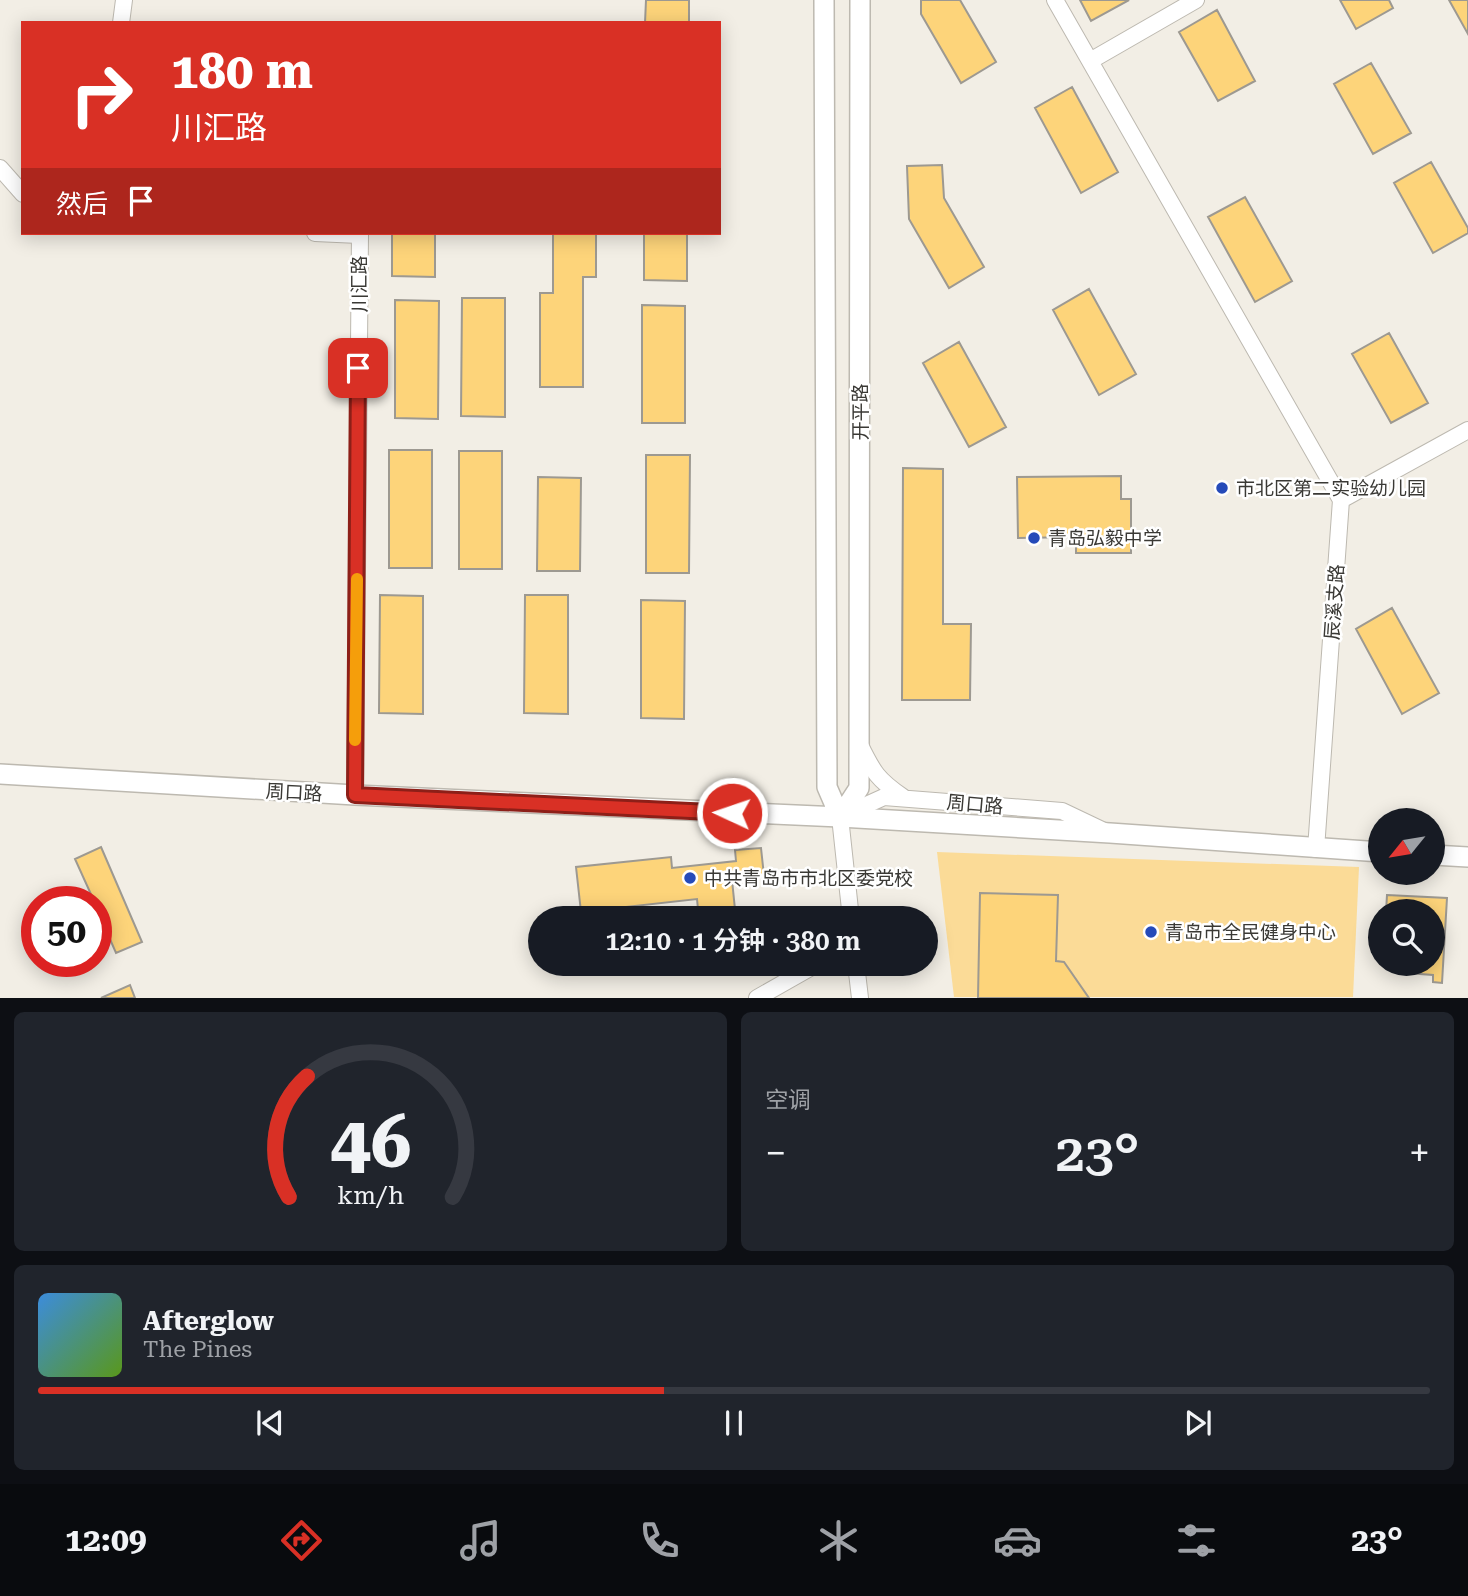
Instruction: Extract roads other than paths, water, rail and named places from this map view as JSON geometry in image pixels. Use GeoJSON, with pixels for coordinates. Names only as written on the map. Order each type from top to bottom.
{"type":"FeatureCollection","features":[{"type":"Feature","properties":{"kind":"main road","name":"开平路"},"geometry":{"type":"LineString","coordinates":[[824,0],[827,787],[840,817]]}},
{"type":"Feature","properties":{"kind":"main road","name":"开平路"},"geometry":{"type":"LineString","coordinates":[[840,817],[859,788],[860,0]]}},
{"type":"Feature","properties":{"kind":"main road","name":"周口路"},"geometry":{"type":"LineString","coordinates":[[0,774],[355,795],[840,817],[1368,851]]}},
{"type":"Feature","properties":{"kind":"main road"},"geometry":{"type":"LineString","coordinates":[[1446,856],[1468,857]]}},
{"type":"Feature","properties":{"kind":"street"},"geometry":{"type":"LineString","coordinates":[[121,21],[124,0]]}},
{"type":"Feature","properties":{"kind":"street"},"geometry":{"type":"LineString","coordinates":[[1055,0],[1341,500],[1468,430]]}},
{"type":"Feature","properties":{"kind":"street"},"geometry":{"type":"LineString","coordinates":[[1090,61],[1196,0]]}},
{"type":"Feature","properties":{"kind":"street"},"geometry":{"type":"LineString","coordinates":[[0,167],[21,192]]}},
{"type":"Feature","properties":{"kind":"street","name":"川汇路"},"geometry":{"type":"LineString","coordinates":[[355,795],[360,235]]}},
{"type":"Feature","properties":{"kind":"street","name":"辰溪支路"},"geometry":{"type":"LineString","coordinates":[[1316,849],[1341,500]]}},
{"type":"Feature","properties":{"kind":"street"},"geometry":{"type":"LineString","coordinates":[[859,744],[873,771],[905,799]]}},
{"type":"Feature","properties":{"kind":"street","name":"周口路"},"geometry":{"type":"LineString","coordinates":[[840,817],[884,797],[1062,811],[1110,834]]}},
{"type":"Feature","properties":{"kind":"street","name":"开平路"},"geometry":{"type":"LineString","coordinates":[[840,817],[850,906]]}},
{"type":"Feature","properties":{"kind":"street"},"geometry":{"type":"LineString","coordinates":[[764,996],[797,976]]}},
{"type":"Feature","properties":{"kind":"street"},"geometry":{"type":"LineString","coordinates":[[857,976],[860,998]]}},
{"type":"Feature","properties":{"kind":"place","name":"市北区第二实验幼儿园"},"geometry":{"type":"Point","coordinates":[1222,488]}},
{"type":"Feature","properties":{"kind":"place","name":"青岛弘毅中学"},"geometry":{"type":"Point","coordinates":[1034,538]}},
{"type":"Feature","properties":{"kind":"place","name":"中共青岛市市北区委党校"},"geometry":{"type":"Point","coordinates":[690,878]}},
{"type":"Feature","properties":{"kind":"place","name":"青岛市全民健身中心"},"geometry":{"type":"Point","coordinates":[1151,932]}}]}
